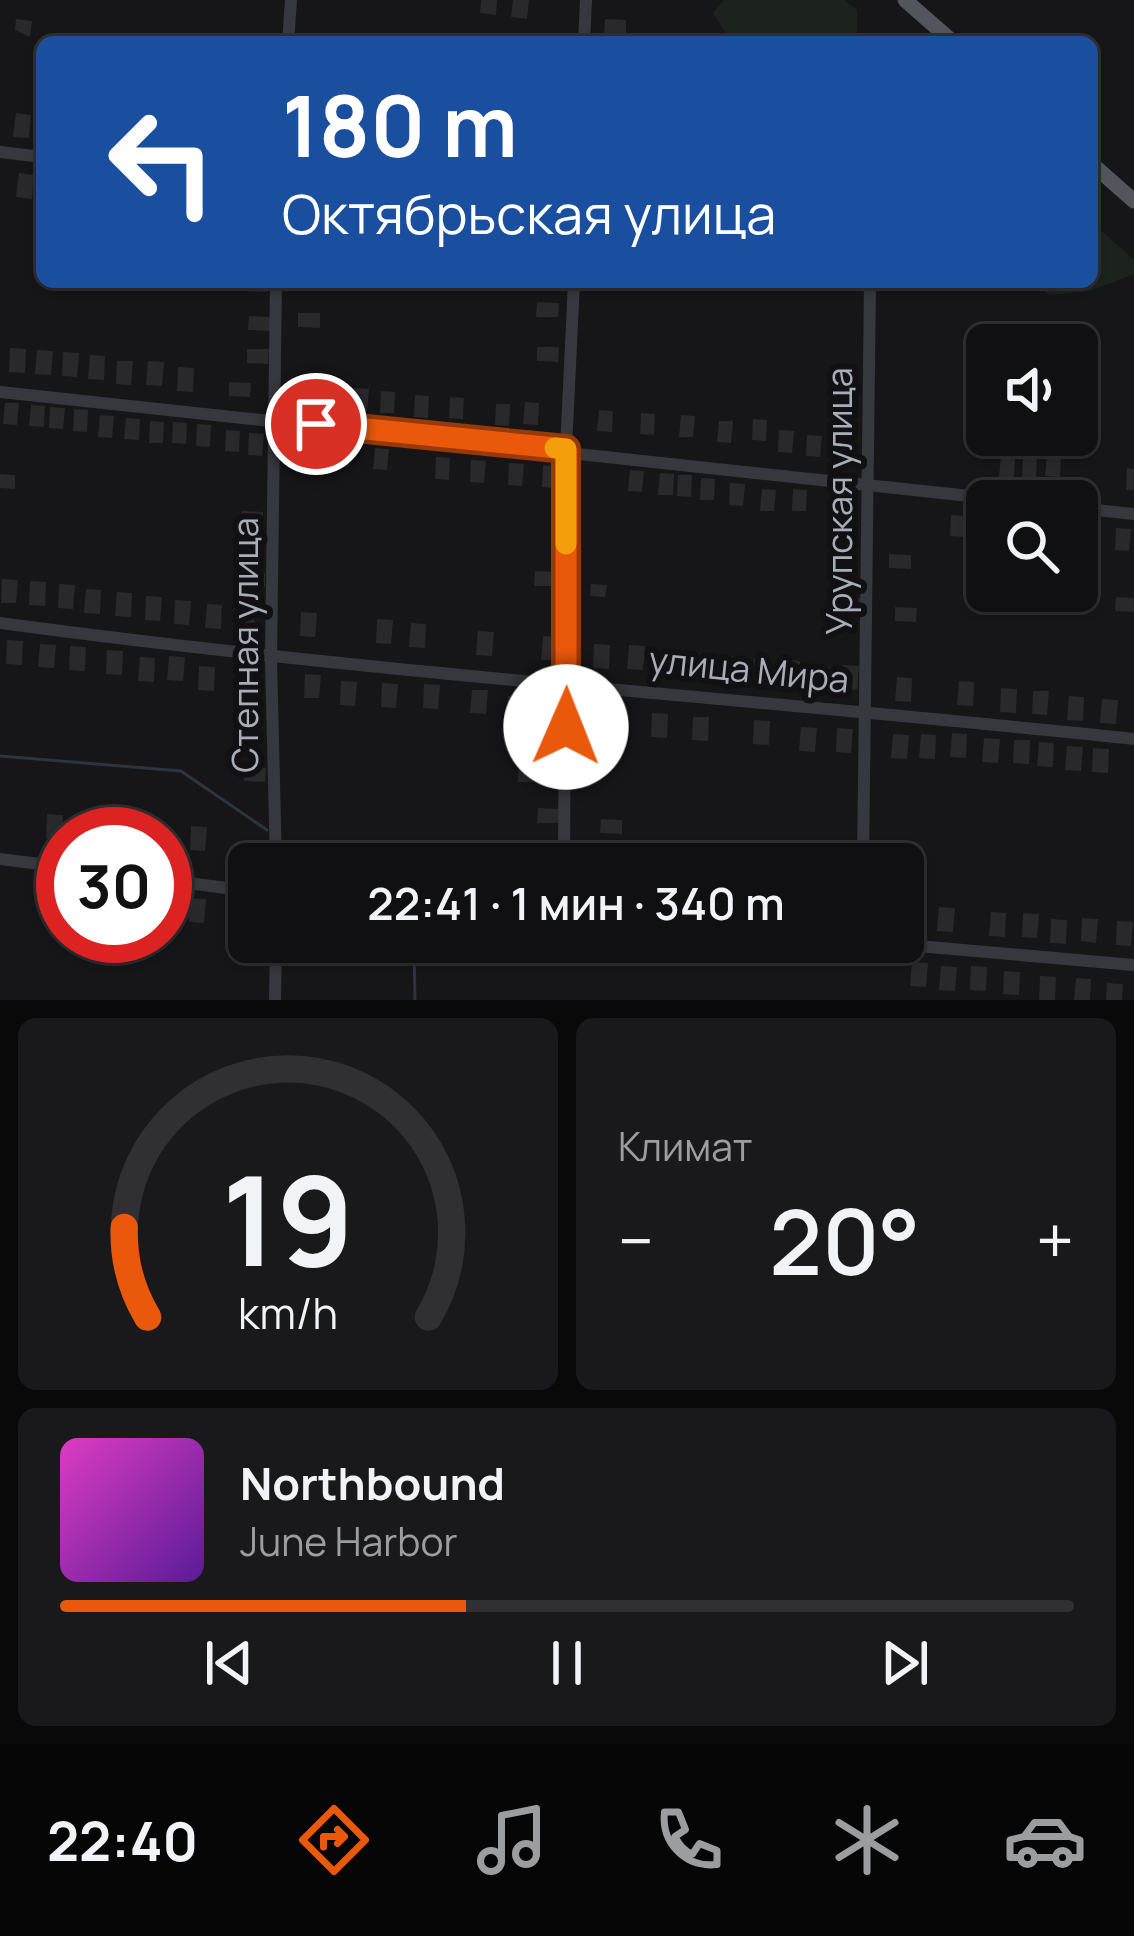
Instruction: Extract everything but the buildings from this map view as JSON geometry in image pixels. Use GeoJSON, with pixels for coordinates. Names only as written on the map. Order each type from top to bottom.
{"type":"FeatureCollection","features":[{"type":"Feature","properties":{"kind":"main road"},"geometry":{"type":"LineString","coordinates":[[905,0],[945,36]]}},
{"type":"Feature","properties":{"kind":"main road"},"geometry":{"type":"LineString","coordinates":[[1098,169],[1134,201]]}},
{"type":"Feature","properties":{"kind":"street"},"geometry":{"type":"LineString","coordinates":[[288,36],[291,0]]}},
{"type":"Feature","properties":{"kind":"street"},"geometry":{"type":"LineString","coordinates":[[584,36],[586,0]]}},
{"type":"Feature","properties":{"kind":"street"},"geometry":{"type":"LineString","coordinates":[[0,152],[36,156]]}},
{"type":"Feature","properties":{"kind":"street","name":"Степная улица"},"geometry":{"type":"LineString","coordinates":[[275,843],[271,659],[276,288]]}},
{"type":"Feature","properties":{"kind":"street"},"geometry":{"type":"LineString","coordinates":[[564,843],[566,449],[574,288]]}},
{"type":"Feature","properties":{"kind":"street","name":"Урупская улица"},"geometry":{"type":"LineString","coordinates":[[863,843],[870,288]]}},
{"type":"Feature","properties":{"kind":"street"},"geometry":{"type":"LineString","coordinates":[[0,392],[966,495]]}},
{"type":"Feature","properties":{"kind":"street"},"geometry":{"type":"LineString","coordinates":[[1098,510],[1134,514]]}},
{"type":"Feature","properties":{"kind":"street","name":"улица Мира"},"geometry":{"type":"LineString","coordinates":[[0,623],[271,659],[566,682],[1134,739]]}},
{"type":"Feature","properties":{"kind":"street"},"geometry":{"type":"LineString","coordinates":[[0,859],[36,864]]}},
{"type":"Feature","properties":{"kind":"street"},"geometry":{"type":"LineString","coordinates":[[192,884],[228,888]]}},
{"type":"Feature","properties":{"kind":"street"},"geometry":{"type":"LineString","coordinates":[[924,946],[1134,964]]}},
{"type":"Feature","properties":{"kind":"street"},"geometry":{"type":"LineString","coordinates":[[275,1000],[276,963]]}},
{"type":"Feature","properties":{"kind":"shaded area"},"geometry":{"type":"Polygon","coordinates":[[[724,0],[844,0],[857,10],[857,36],[728,36],[713,13],[724,0]]]}},
{"type":"Feature","properties":{"kind":"shaded area"},"geometry":{"type":"Polygon","coordinates":[[[1098,227],[1134,260],[1134,274],[1098,288],[1098,227]]]}},
{"type":"Feature","properties":{"kind":"shaded area"},"geometry":{"type":"Polygon","coordinates":[[[1041,288],[1098,288],[1090,291],[1049,295],[1041,288]]]}},
{"type":"Feature","properties":{"kind":"waterway"},"geometry":{"type":"LineString","coordinates":[[0,756],[181,771],[267,830]]}},
{"type":"Feature","properties":{"kind":"waterway"},"geometry":{"type":"LineString","coordinates":[[414,963],[415,1000]]}},
{"type":"Feature","properties":{"kind":"slow traffic"},"geometry":{"type":"LineString","coordinates":[[555,448],[566,449],[566,544]]}},
{"type":"Feature","properties":{"kind":"route"},"geometry":{"type":"LineString","coordinates":[[316,424],[566,449],[566,727]]}}]}
